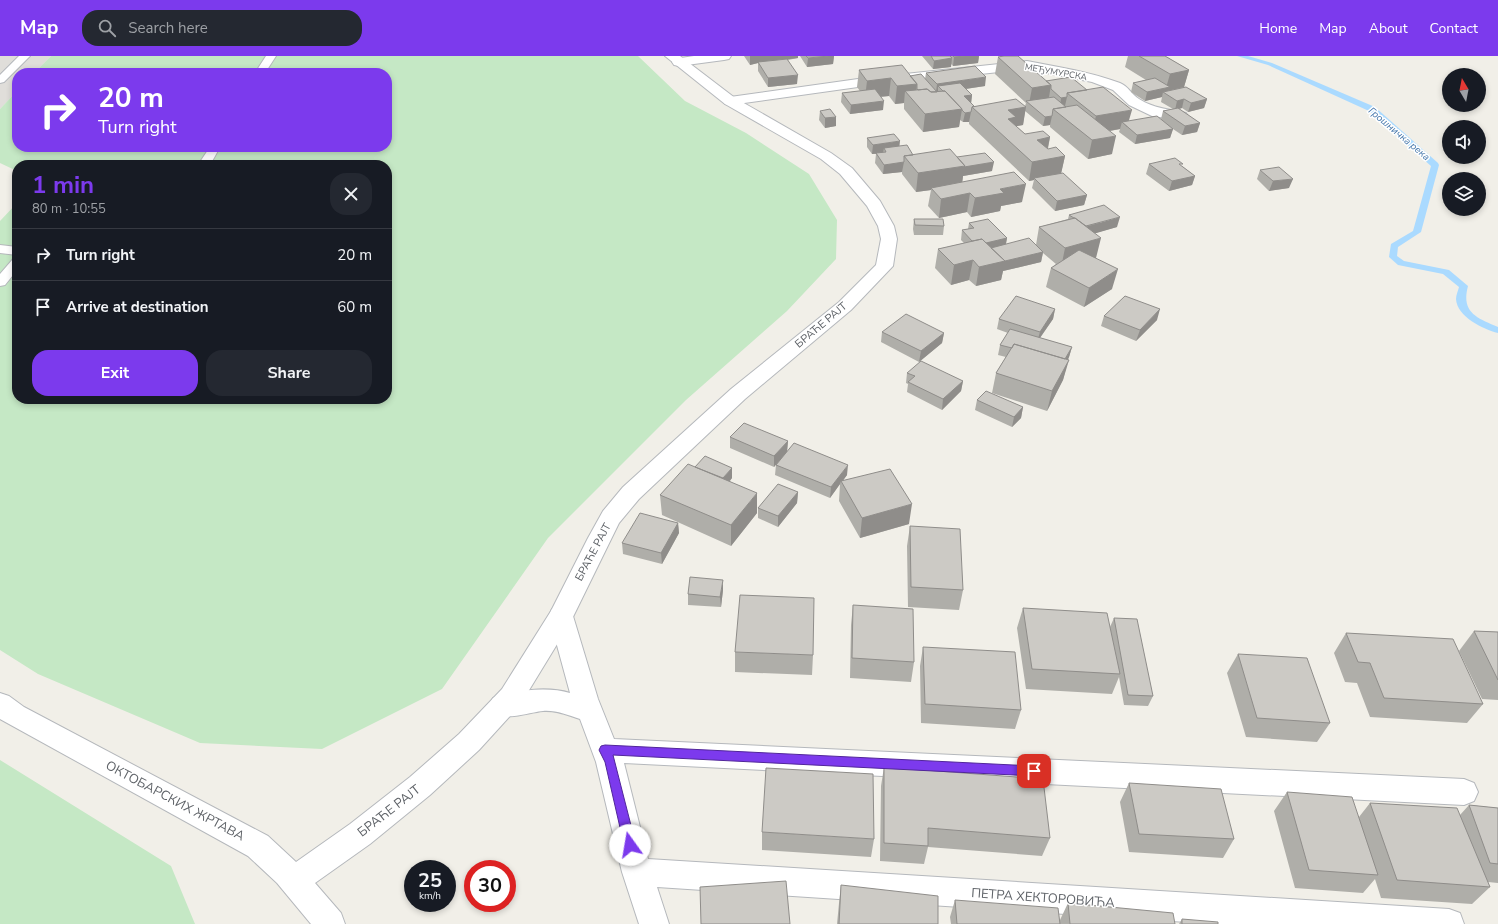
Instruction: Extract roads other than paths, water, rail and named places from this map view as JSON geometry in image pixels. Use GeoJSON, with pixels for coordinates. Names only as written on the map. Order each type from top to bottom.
{"type":"FeatureCollection","features":[{"type":"Feature","properties":{"kind":"street"},"geometry":{"type":"LineString","coordinates":[[676,59],[724,56]]}},
{"type":"Feature","properties":{"kind":"street","name":"БРАЋЕ РАЈТ"},"geometry":{"type":"LineString","coordinates":[[294,880],[360,834],[420,786],[469,742],[511,697],[561,616],[599,538],[611,517],[631,494],[738,394],[845,306],[884,266],[889,239],[886,226],[874,204],[846,171],[826,156],[730,101],[676,59]]}},
{"type":"Feature","properties":{"kind":"street","name":"МЕЂУМУРСКА"},"geometry":{"type":"LineString","coordinates":[[730,101],[858,83],[1027,65],[1066,71],[1096,78],[1118,87],[1134,102],[1157,113],[1181,116]]}},
{"type":"Feature","properties":{"kind":"street"},"geometry":{"type":"LineString","coordinates":[[561,616],[584,699],[610,762],[637,872],[654,924]]}},
{"type":"Feature","properties":{"kind":"street"},"geometry":{"type":"LineString","coordinates":[[502,706],[544,700],[555,700],[590,711]]}},
{"type":"Feature","properties":{"kind":"street","name":"ОКТОБАРСКИХ ЖРТАВА"},"geometry":{"type":"LineString","coordinates":[[0,704],[15,715],[258,846],[278,862],[330,924]]}},
{"type":"Feature","properties":{"kind":"street"},"geometry":{"type":"LineString","coordinates":[[605,750],[1464,792]]}},
{"type":"Feature","properties":{"kind":"street","name":"ПЕТРА ХЕКТОРОВИЋА"},"geometry":{"type":"LineString","coordinates":[[637,872],[1449,924]]}},
{"type":"Feature","properties":{"kind":"lane"},"geometry":{"type":"LineString","coordinates":[[12,68],[25,56]]}},
{"type":"Feature","properties":{"kind":"lane"},"geometry":{"type":"LineString","coordinates":[[263,68],[271,56]]}},
{"type":"Feature","properties":{"kind":"lane"},"geometry":{"type":"LineString","coordinates":[[0,80],[12,68]]}},
{"type":"Feature","properties":{"kind":"lane"},"geometry":{"type":"LineString","coordinates":[[0,250],[12,250]]}},
{"type":"Feature","properties":{"kind":"lane"},"geometry":{"type":"LineString","coordinates":[[0,282],[12,268]]}},
{"type":"Feature","properties":{"kind":"waterway","name":"Грошничка река"},"geometry":{"type":"LineString","coordinates":[[1240,56],[1270,64],[1372,109],[1435,165],[1417,232],[1394,246],[1393,257],[1401,263],[1446,272],[1464,286],[1461,299],[1462,305],[1469,315],[1498,330]]}}]}
